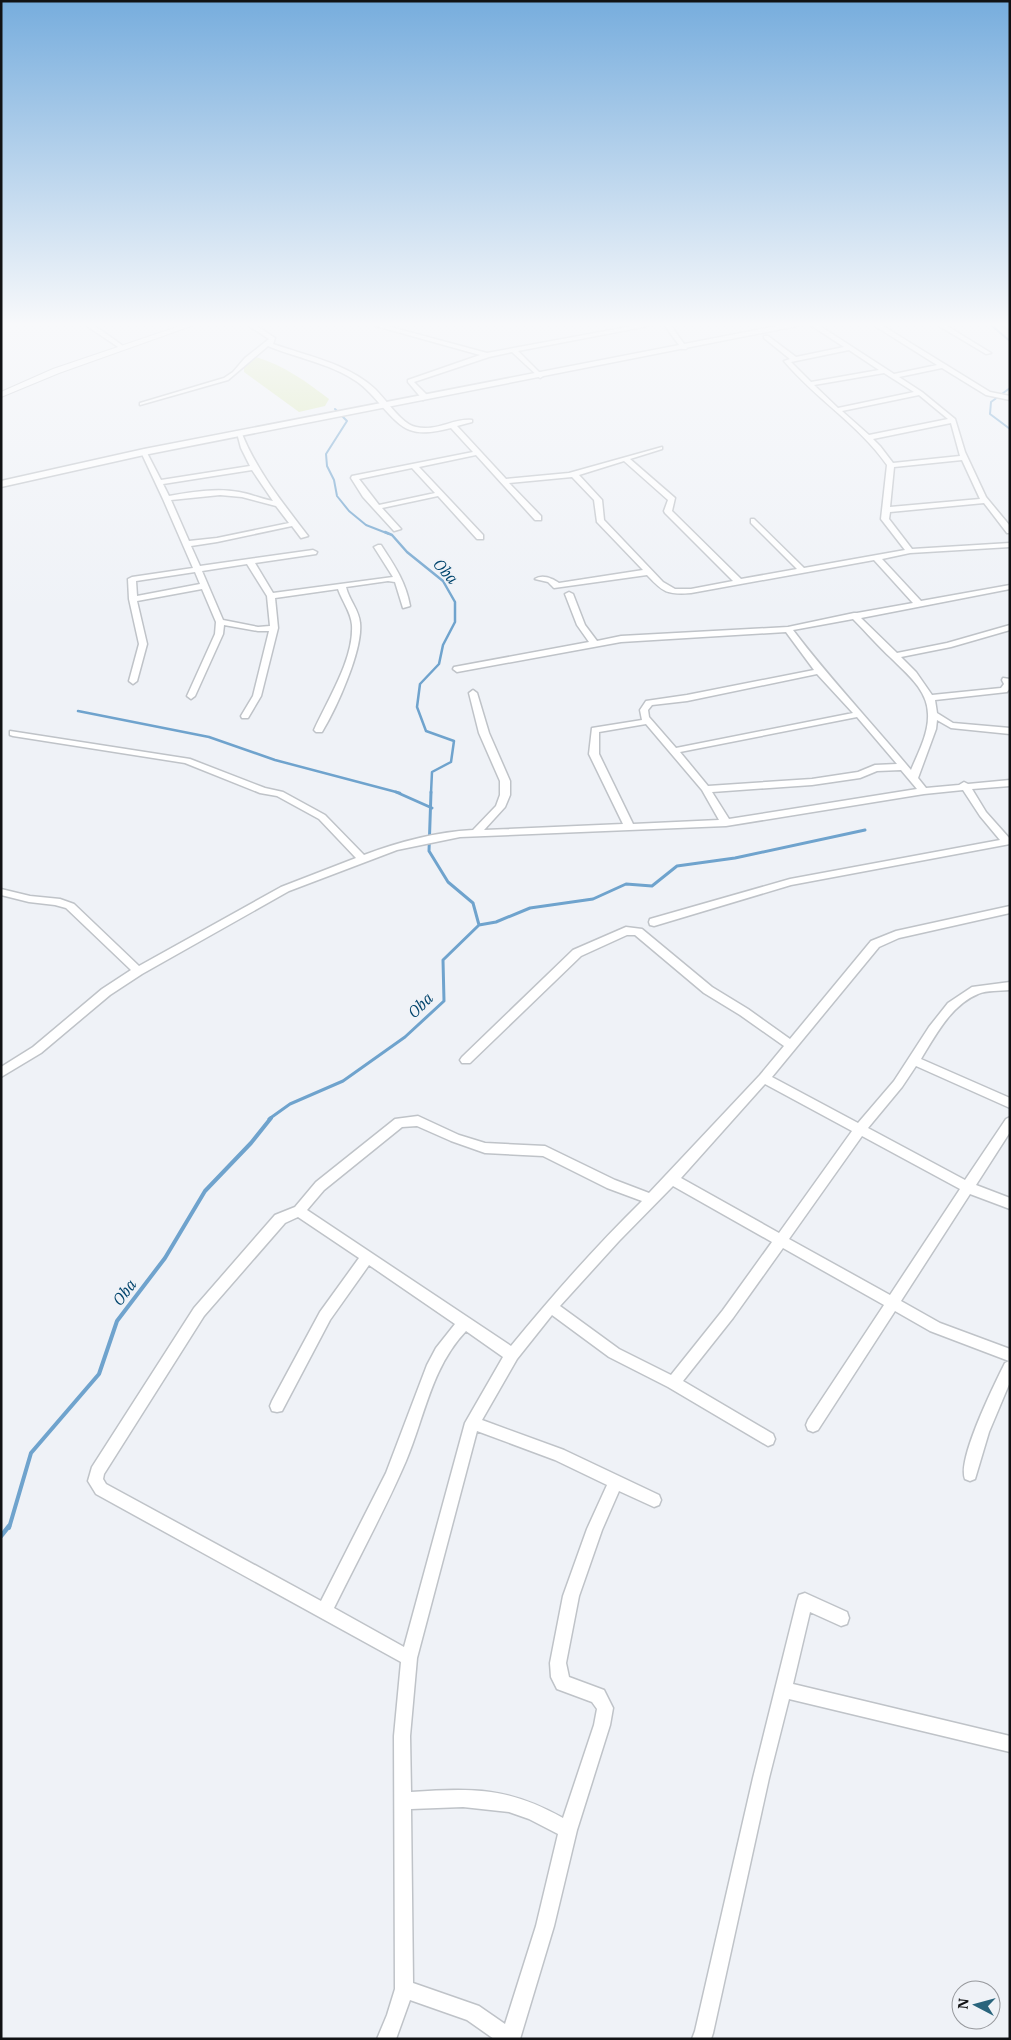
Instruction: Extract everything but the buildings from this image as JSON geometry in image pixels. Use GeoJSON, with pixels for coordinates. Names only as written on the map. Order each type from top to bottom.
{"type":"FeatureCollection","features":[{"type":"Feature","properties":{"kind":"main road"},"geometry":{"type":"LineString","coordinates":[[1,484],[144,452],[304,421]]}},
{"type":"Feature","properties":{"kind":"street"},"geometry":{"type":"LineString","coordinates":[[405,421],[412,428],[422,430],[469,421]]}},
{"type":"Feature","properties":{"kind":"street"},"geometry":{"type":"LineString","coordinates":[[848,421],[878,447],[891,465],[885,519],[910,551]]}},
{"type":"Feature","properties":{"kind":"street"},"geometry":{"type":"LineString","coordinates":[[866,438],[947,421]]}},
{"type":"Feature","properties":{"kind":"street"},"geometry":{"type":"LineString","coordinates":[[953,421],[965,458],[986,501],[1010,531]]}},
{"type":"Feature","properties":{"kind":"street"},"geometry":{"type":"LineString","coordinates":[[452,425],[538,518]]}},
{"type":"Feature","properties":{"kind":"street"},"geometry":{"type":"LineString","coordinates":[[239,434],[277,504],[304,536]]}},
{"type":"Feature","properties":{"kind":"street"},"geometry":{"type":"LineString","coordinates":[[505,482],[574,474],[660,448]]}},
{"type":"Feature","properties":{"kind":"street"},"geometry":{"type":"LineString","coordinates":[[144,452],[167,499],[220,622],[217,639],[191,696]]}},
{"type":"Feature","properties":{"kind":"street"},"geometry":{"type":"LineString","coordinates":[[397,529],[366,495],[355,478],[476,453]]}},
{"type":"Feature","properties":{"kind":"street"},"geometry":{"type":"LineString","coordinates":[[891,465],[965,458]]}},
{"type":"Feature","properties":{"kind":"street"},"geometry":{"type":"LineString","coordinates":[[625,459],[640,469],[672,500],[668,511],[739,582]]}},
{"type":"Feature","properties":{"kind":"street"},"geometry":{"type":"LineString","coordinates":[[159,482],[255,466]]}},
{"type":"Feature","properties":{"kind":"street"},"geometry":{"type":"LineString","coordinates":[[414,466],[480,537]]}},
{"type":"Feature","properties":{"kind":"street"},"geometry":{"type":"LineString","coordinates":[[574,474],[598,500],[600,520],[660,584],[673,592],[691,592],[910,551],[1010,545]]}},
{"type":"Feature","properties":{"kind":"street"},"geometry":{"type":"LineString","coordinates":[[167,499],[198,493],[218,492],[277,504]]}},
{"type":"Feature","properties":{"kind":"street"},"geometry":{"type":"LineString","coordinates":[[378,507],[439,494]]}},
{"type":"Feature","properties":{"kind":"street"},"geometry":{"type":"LineString","coordinates":[[885,510],[986,501]]}},
{"type":"Feature","properties":{"kind":"street"},"geometry":{"type":"LineString","coordinates":[[754,521],[802,570]]}},
{"type":"Feature","properties":{"kind":"street"},"geometry":{"type":"LineString","coordinates":[[186,544],[217,540],[294,524]]}},
{"type":"Feature","properties":{"kind":"street"},"geometry":{"type":"LineString","coordinates":[[378,547],[399,580],[406,606]]}},
{"type":"Feature","properties":{"kind":"street"},"geometry":{"type":"LineString","coordinates":[[133,681],[143,644],[133,599],[132,579],[313,552]]}},
{"type":"Feature","properties":{"kind":"street"},"geometry":{"type":"LineString","coordinates":[[876,557],[918,603]]}},
{"type":"Feature","properties":{"kind":"street"},"geometry":{"type":"LineString","coordinates":[[244,716],[257,696],[274,628],[271,596],[250,562]]}},
{"type":"Feature","properties":{"kind":"street"},"geometry":{"type":"LineString","coordinates":[[539,579],[550,580],[557,586],[648,572]]}},
{"type":"Feature","properties":{"kind":"street"},"geometry":{"type":"LineString","coordinates":[[271,596],[388,579],[399,580]]}},
{"type":"Feature","properties":{"kind":"street"},"geometry":{"type":"LineString","coordinates":[[319,730],[350,660],[356,638],[354,613],[342,593],[342,585]]}},
{"type":"Feature","properties":{"kind":"street"},"geometry":{"type":"LineString","coordinates":[[133,599],[203,586]]}},
{"type":"Feature","properties":{"kind":"street"},"geometry":{"type":"LineString","coordinates":[[457,669],[621,639],[788,629],[1010,587]]}},
{"type":"Feature","properties":{"kind":"street"},"geometry":{"type":"LineString","coordinates":[[569,594],[582,625],[594,644]]}},
{"type":"Feature","properties":{"kind":"street"},"geometry":{"type":"LineString","coordinates":[[854,615],[924,686],[930,698],[932,714],[930,729],[913,778]]}},
{"type":"Feature","properties":{"kind":"street"},"geometry":{"type":"LineString","coordinates":[[220,622],[258,629],[274,628]]}},
{"type":"Feature","properties":{"kind":"street"},"geometry":{"type":"LineString","coordinates":[[788,629],[819,671],[859,714],[924,790]]}},
{"type":"Feature","properties":{"kind":"street"},"geometry":{"type":"LineString","coordinates":[[894,656],[1008,630]]}},
{"type":"Feature","properties":{"kind":"street"},"geometry":{"type":"LineString","coordinates":[[726,823],[706,788],[645,716],[644,710],[649,703],[687,698],[819,671]]}},
{"type":"Feature","properties":{"kind":"street"},"geometry":{"type":"LineString","coordinates":[[930,698],[1004,690],[1008,684],[1006,680]]}},
{"type":"Feature","properties":{"kind":"street"},"geometry":{"type":"LineString","coordinates":[[473,693],[484,733],[505,781],[506,795],[500,807],[476,833]]}},
{"type":"Feature","properties":{"kind":"street"},"geometry":{"type":"LineString","coordinates":[[673,750],[859,714]]}},
{"type":"Feature","properties":{"kind":"street"},"geometry":{"type":"LineString","coordinates":[[932,714],[951,724]]}},
{"type":"Feature","properties":{"kind":"street"},"geometry":{"type":"LineString","coordinates":[[630,828],[594,754],[594,735],[595,730],[650,721]]}},
{"type":"Feature","properties":{"kind":"street"},"geometry":{"type":"LineString","coordinates":[[930,729],[951,724],[1010,731]]}},
{"type":"Feature","properties":{"kind":"street"},"geometry":{"type":"LineString","coordinates":[[13,733],[187,762],[263,791],[280,794],[322,817],[364,860]]}},
{"type":"Feature","properties":{"kind":"street"},"geometry":{"type":"LineString","coordinates":[[706,788],[812,782],[860,775],[875,768],[903,767]]}},
{"type":"Feature","properties":{"kind":"street"},"geometry":{"type":"LineString","coordinates":[[1,1074],[37,1050],[106,992],[138,971],[273,895],[414,842],[476,833],[726,823],[924,790],[964,785],[1010,783]]}},
{"type":"Feature","properties":{"kind":"street"},"geometry":{"type":"LineString","coordinates":[[654,922],[790,882],[1007,842],[983,814],[964,785]]}},
{"type":"Feature","properties":{"kind":"street"},"geometry":{"type":"LineString","coordinates":[[1,892],[11,892],[30,899],[61,901],[70,906],[138,971]]}},
{"type":"Feature","properties":{"kind":"street"},"geometry":{"type":"LineString","coordinates":[[386,2039],[396,2018],[404,1989],[402,1736],[409,1658],[472,1423],[512,1355],[551,1307],[764,1078],[880,940],[1010,909]]}},
{"type":"Feature","properties":{"kind":"street"},"geometry":{"type":"LineString","coordinates":[[466,1060],[577,953],[626,931],[638,932],[708,990],[744,1012],[790,1045]]}},
{"type":"Feature","properties":{"kind":"street"},"geometry":{"type":"LineString","coordinates":[[673,1383],[728,1314],[860,1129],[915,1061],[933,1030],[952,1006],[976,990],[1010,986]]}},
{"type":"Feature","properties":{"kind":"street"},"geometry":{"type":"LineString","coordinates":[[915,1061],[1010,1103]]}},
{"type":"Feature","properties":{"kind":"street"},"geometry":{"type":"LineString","coordinates":[[764,1078],[967,1187],[1010,1204]]}},
{"type":"Feature","properties":{"kind":"street"},"geometry":{"type":"LineString","coordinates":[[409,1658],[101,1489],[95,1481],[97,1472],[200,1312],[280,1219],[299,1211],[320,1186],[399,1122],[407,1120],[418,1122],[455,1138],[485,1148],[546,1151],[611,1184],[650,1199]]}},
{"type":"Feature","properties":{"kind":"street"},"geometry":{"type":"LineString","coordinates":[[814,1426],[892,1302],[1010,1122]]}},
{"type":"Feature","properties":{"kind":"street"},"geometry":{"type":"LineString","coordinates":[[672,1179],[935,1327],[1010,1355]]}},
{"type":"Feature","properties":{"kind":"street"},"geometry":{"type":"LineString","coordinates":[[299,1211],[512,1355]]}},
{"type":"Feature","properties":{"kind":"street"},"geometry":{"type":"LineString","coordinates":[[277,1406],[325,1316],[368,1256]]}},
{"type":"Feature","properties":{"kind":"street"},"geometry":{"type":"LineString","coordinates":[[551,1307],[614,1354],[673,1383],[768,1439]]}},
{"type":"Feature","properties":{"kind":"street"},"geometry":{"type":"LineString","coordinates":[[324,1612],[400,1458],[425,1384],[440,1350],[465,1323]]}},
{"type":"Feature","properties":{"kind":"street"},"geometry":{"type":"LineString","coordinates":[[970,1474],[980,1435],[1010,1367]]}},
{"type":"Feature","properties":{"kind":"street"},"geometry":{"type":"LineString","coordinates":[[472,1423],[558,1455],[654,1500]]}},
{"type":"Feature","properties":{"kind":"street"},"geometry":{"type":"LineString","coordinates":[[404,1989],[472,2013],[511,2038],[546,1926],[568,1830],[599,1734],[605,1708],[598,1696],[563,1683],[559,1676],[558,1663],[571,1596],[595,1529],[616,1482]]}},
{"type":"Feature","properties":{"kind":"street"},"geometry":{"type":"LineString","coordinates":[[701,2039],[704,2033],[761,1778],[805,1600],[841,1618]]}},
{"type":"Feature","properties":{"kind":"street"},"geometry":{"type":"LineString","coordinates":[[784,1690],[1010,1744]]}},
{"type":"Feature","properties":{"kind":"street"},"geometry":{"type":"LineString","coordinates":[[402,1801],[461,1797],[483,1799],[523,1807],[568,1830]]}},
{"type":"Feature","properties":{"kind":"waterway","name":"Oba"},"geometry":{"type":"LineString","coordinates":[[347,421],[326,454],[327,466],[334,480],[337,496],[349,511],[366,525],[389,534]]}},
{"type":"Feature","properties":{"kind":"waterway"},"geometry":{"type":"LineString","coordinates":[[1000,421],[1010,429]]}},
{"type":"Feature","properties":{"kind":"waterway","name":"Oba"},"geometry":{"type":"LineString","coordinates":[[385,532],[392,535],[407,552],[443,581],[455,602],[455,622],[443,645],[439,664],[420,684],[417,707],[426,731],[454,741],[451,762],[432,772],[431,793]]}},
{"type":"Feature","properties":{"kind":"waterway"},"geometry":{"type":"LineString","coordinates":[[78,711],[209,737],[275,760],[400,793]]}},
{"type":"Feature","properties":{"kind":"waterway"},"geometry":{"type":"LineString","coordinates":[[396,792],[430,807]]}},
{"type":"Feature","properties":{"kind":"waterway","name":"Oba"},"geometry":{"type":"LineString","coordinates":[[430,807],[431,792]]}},
{"type":"Feature","properties":{"kind":"waterway","name":"Oba"},"geometry":{"type":"LineString","coordinates":[[430,807],[429,851],[448,882],[473,903],[479,925]]}},
{"type":"Feature","properties":{"kind":"waterway"},"geometry":{"type":"LineString","coordinates":[[479,925],[496,922],[530,908],[593,899],[626,884],[652,886],[677,866],[735,858],[865,830]]}},
{"type":"Feature","properties":{"kind":"waterway","name":"Oba"},"geometry":{"type":"LineString","coordinates":[[269,1119],[290,1104],[343,1081],[405,1037],[444,1001],[443,960],[479,925]]}},
{"type":"Feature","properties":{"kind":"waterway","name":"Oba"},"geometry":{"type":"LineString","coordinates":[[9,1528],[31,1453],[99,1374],[117,1321],[165,1258],[205,1191],[251,1143],[271,1118]]}},
{"type":"Feature","properties":{"kind":"waterway","name":"Oba"},"geometry":{"type":"LineString","coordinates":[[1,1536],[9,1526]]}}]}
